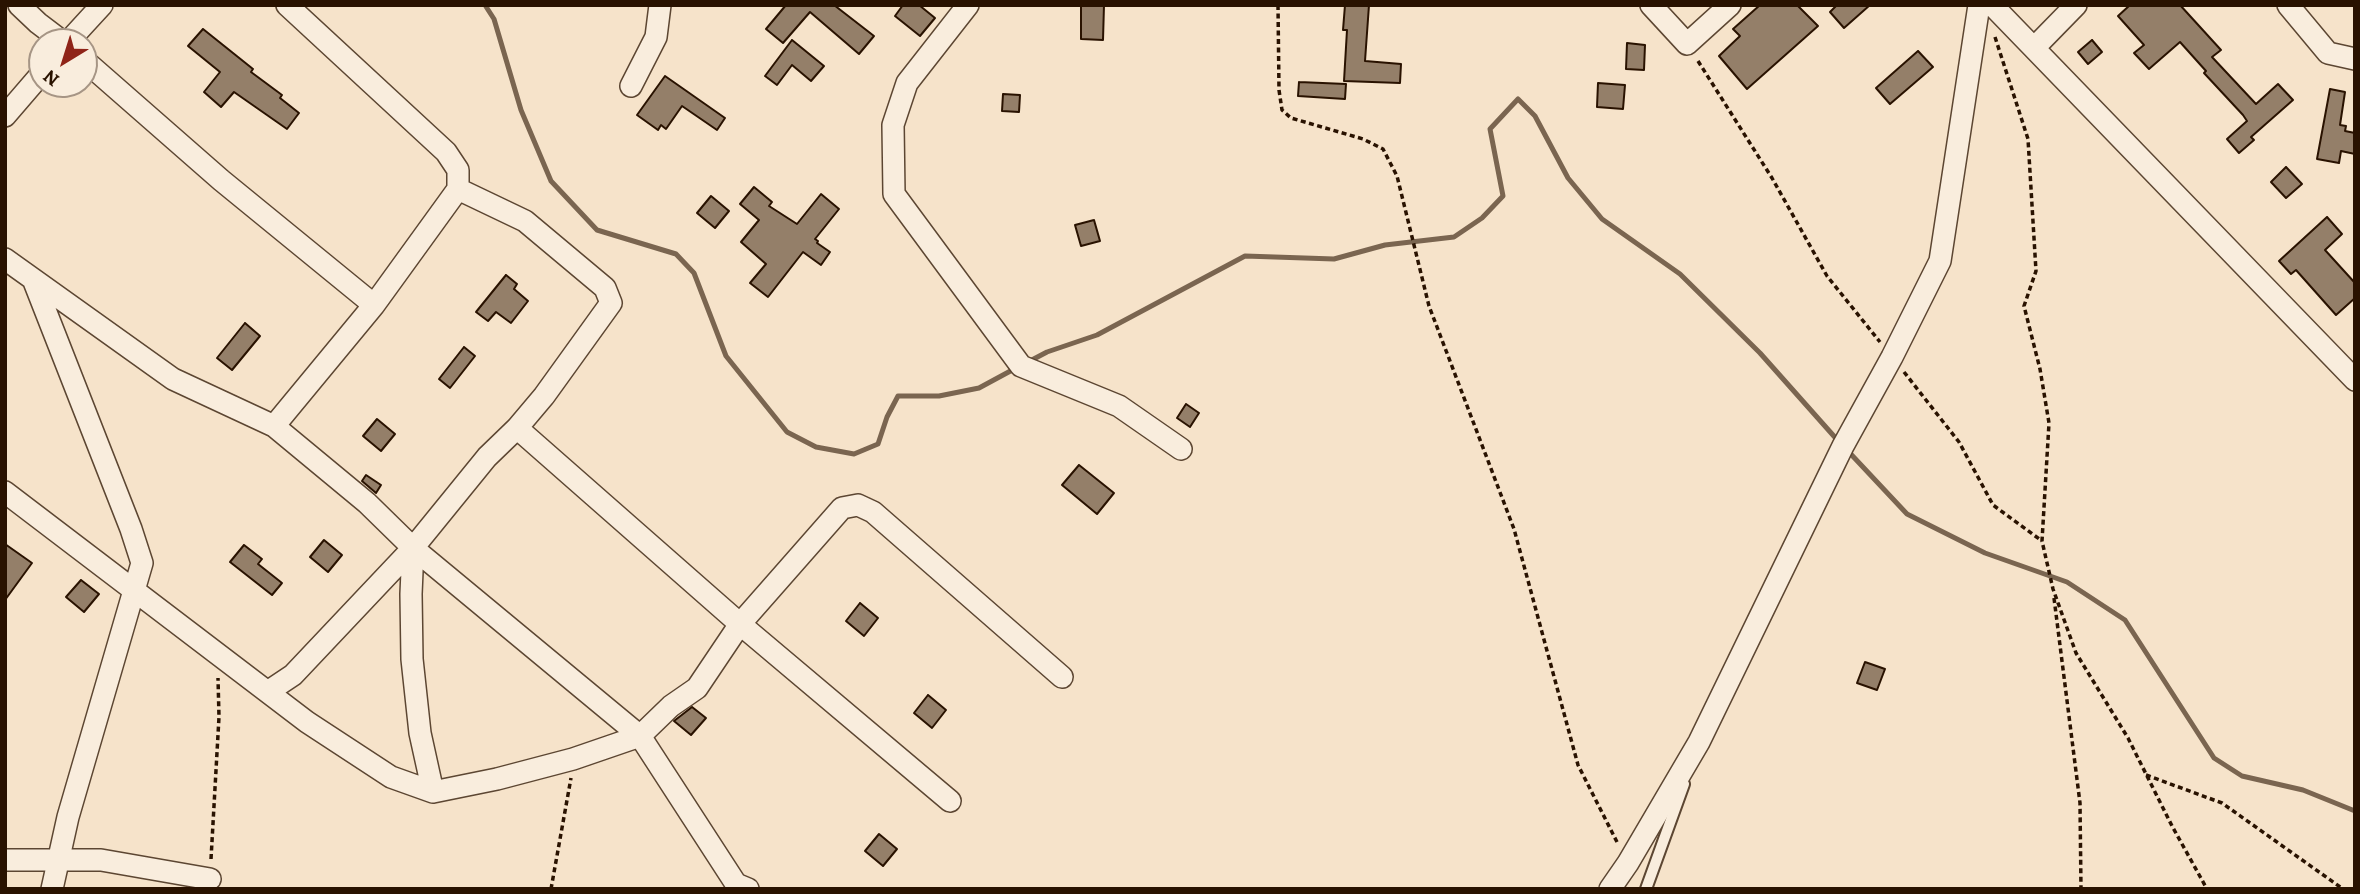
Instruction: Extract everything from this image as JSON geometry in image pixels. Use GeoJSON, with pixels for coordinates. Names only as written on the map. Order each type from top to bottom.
{"type":"FeatureCollection","features":[{"type":"Feature","properties":{"kind":"street"},"geometry":{"type":"LineString","coordinates":[[19,5],[44,28]]}},
{"type":"Feature","properties":{"kind":"street"},"geometry":{"type":"LineString","coordinates":[[81,28],[102,5]]}},
{"type":"Feature","properties":{"kind":"street"},"geometry":{"type":"LineString","coordinates":[[274,426],[374,305],[458,189],[458,170],[446,152],[288,5]]}},
{"type":"Feature","properties":{"kind":"street"},"geometry":{"type":"LineString","coordinates":[[631,86],[656,37],[660,5]]}},
{"type":"Feature","properties":{"kind":"street"},"geometry":{"type":"LineString","coordinates":[[968,5],[907,83],[893,125],[894,194],[1021,366],[1119,406],[1181,449]]}},
{"type":"Feature","properties":{"kind":"street"},"geometry":{"type":"LineString","coordinates":[[1651,5],[1687,44],[1730,5]]}},
{"type":"Feature","properties":{"kind":"street"},"geometry":{"type":"LineString","coordinates":[[1610,889],[1699,742],[1843,446],[1940,261],[1979,5]]}},
{"type":"Feature","properties":{"kind":"street"},"geometry":{"type":"LineString","coordinates":[[1992,5],[2355,380]]}},
{"type":"Feature","properties":{"kind":"street"},"geometry":{"type":"LineString","coordinates":[[2034,48],[2076,5]]}},
{"type":"Feature","properties":{"kind":"street"},"geometry":{"type":"LineString","coordinates":[[2288,5],[2328,53],[2355,59]]}},
{"type":"Feature","properties":{"kind":"street"},"geometry":{"type":"LineString","coordinates":[[98,72],[221,180],[374,305]]}},
{"type":"Feature","properties":{"kind":"street"},"geometry":{"type":"LineString","coordinates":[[5,116],[28,89]]}},
{"type":"Feature","properties":{"kind":"street"},"geometry":{"type":"LineString","coordinates":[[269,691],[293,675],[413,548],[487,457],[517,428],[544,396],[611,303],[606,288],[525,220],[458,189]]}},
{"type":"Feature","properties":{"kind":"street"},"geometry":{"type":"LineString","coordinates":[[5,259],[173,379],[274,426],[368,503],[413,548],[640,736],[736,884],[748,889]]}},
{"type":"Feature","properties":{"kind":"street"},"geometry":{"type":"LineString","coordinates":[[33,279],[142,562],[68,817],[52,889]]}},
{"type":"Feature","properties":{"kind":"street"},"geometry":{"type":"LineString","coordinates":[[517,428],[740,624],[950,801]]}},
{"type":"Feature","properties":{"kind":"street"},"geometry":{"type":"LineString","coordinates":[[5,492],[307,722],[391,778],[433,792],[573,759],[640,736],[671,706],[697,688],[740,624],[842,508],[858,505],[873,512],[1062,677]]}},
{"type":"Feature","properties":{"kind":"street"},"geometry":{"type":"LineString","coordinates":[[413,548],[412,659],[420,733],[433,792]]}},
{"type":"Feature","properties":{"kind":"street"},"geometry":{"type":"LineString","coordinates":[[5,860],[101,859],[210,879]]}},
{"type":"Feature","properties":{"kind":"lane"},"geometry":{"type":"LineString","coordinates":[[1646,889],[1699,742]]}},
{"type":"Feature","properties":{"kind":"path"},"geometry":{"type":"LineString","coordinates":[[1278,5],[1279,90],[1282,110],[1291,118],[1363,139],[1383,149],[1397,176],[1429,306],[1514,529],[1578,765],[1628,863]]}},
{"type":"Feature","properties":{"kind":"path"},"geometry":{"type":"LineString","coordinates":[[1992,30],[2028,139],[2036,271],[2024,306],[2040,369],[2049,423],[2042,541],[2053,589],[2080,803],[2081,889]]}},
{"type":"Feature","properties":{"kind":"path"},"geometry":{"type":"LineString","coordinates":[[1687,44],[1772,178],[1827,276],[1959,442],[1993,505],[2042,541]]}},
{"type":"Feature","properties":{"kind":"path"},"geometry":{"type":"LineString","coordinates":[[2053,589],[2077,653],[2129,738],[2207,889]]}},
{"type":"Feature","properties":{"kind":"path"},"geometry":{"type":"LineString","coordinates":[[210,879],[219,717],[218,655]]}},
{"type":"Feature","properties":{"kind":"path"},"geometry":{"type":"LineString","coordinates":[[551,889],[573,759]]}},
{"type":"Feature","properties":{"kind":"path"},"geometry":{"type":"LineString","coordinates":[[2146,774],[2222,803],[2343,889]]}},
{"type":"Feature","properties":{"kind":"building"},"geometry":{"type":"Polygon","coordinates":[[[786,5],[834,5],[874,36],[859,54],[810,12],[783,43],[766,29],[786,5]]]}},
{"type":"Feature","properties":{"kind":"building"},"geometry":{"type":"Polygon","coordinates":[[[903,5],[919,5],[935,18],[920,36],[895,16],[903,5]]]}},
{"type":"Feature","properties":{"kind":"building"},"geometry":{"type":"Polygon","coordinates":[[[1081,5],[1104,5],[1103,40],[1081,39],[1081,5]]]}},
{"type":"Feature","properties":{"kind":"building"},"geometry":{"type":"Polygon","coordinates":[[[1345,5],[1369,5],[1365,61],[1401,64],[1400,83],[1344,81],[1347,30],[1343,30],[1345,5]]]}},
{"type":"Feature","properties":{"kind":"building"},"geometry":{"type":"Polygon","coordinates":[[[1760,5],[1797,5],[1818,26],[1747,89],[1719,56],[1740,36],[1733,29],[1760,5]]]}},
{"type":"Feature","properties":{"kind":"building"},"geometry":{"type":"Polygon","coordinates":[[[1837,5],[1870,5],[1844,28],[1830,12],[1837,5]]]}},
{"type":"Feature","properties":{"kind":"building"},"geometry":{"type":"Polygon","coordinates":[[[2130,5],[2180,5],[2221,50],[2212,57],[2256,104],[2278,84],[2293,100],[2251,137],[2254,140],[2239,153],[2227,139],[2247,121],[2243,115],[2180,42],[2149,69],[2134,53],[2144,45],[2118,16],[2130,5]]]}},
{"type":"Feature","properties":{"kind":"building"},"geometry":{"type":"Polygon","coordinates":[[[203,29],[253,69],[251,72],[282,95],[280,98],[299,113],[287,129],[234,92],[221,107],[204,92],[220,72],[188,46],[203,29]]]}},
{"type":"Feature","properties":{"kind":"building"},"geometry":{"type":"Polygon","coordinates":[[[792,40],[824,66],[811,81],[792,65],[777,85],[765,76],[792,40]]]}},
{"type":"Feature","properties":{"kind":"building"},"geometry":{"type":"Polygon","coordinates":[[[2092,40],[2102,52],[2088,64],[2078,52],[2092,40]]]}},
{"type":"Feature","properties":{"kind":"building"},"geometry":{"type":"Polygon","coordinates":[[[1627,43],[1645,45],[1644,70],[1626,69],[1627,43]]]}},
{"type":"Feature","properties":{"kind":"building"},"geometry":{"type":"Polygon","coordinates":[[[1918,51],[1933,67],[1890,104],[1876,88],[1918,51]]]}},
{"type":"Feature","properties":{"kind":"building"},"geometry":{"type":"Polygon","coordinates":[[[665,76],[725,118],[717,130],[682,106],[666,129],[661,125],[658,130],[637,115],[665,76]]]}},
{"type":"Feature","properties":{"kind":"building"},"geometry":{"type":"Polygon","coordinates":[[[1299,82],[1346,84],[1345,99],[1298,96],[1299,82]]]}},
{"type":"Feature","properties":{"kind":"building"},"geometry":{"type":"Polygon","coordinates":[[[1598,83],[1625,85],[1623,109],[1597,107],[1598,83]]]}},
{"type":"Feature","properties":{"kind":"building"},"geometry":{"type":"Polygon","coordinates":[[[2330,89],[2345,92],[2340,125],[2346,126],[2345,131],[2355,133],[2355,154],[2341,151],[2339,163],[2317,159],[2330,89]]]}},
{"type":"Feature","properties":{"kind":"building"},"geometry":{"type":"Polygon","coordinates":[[[1003,94],[1020,95],[1019,112],[1002,111],[1003,94]]]}},
{"type":"Feature","properties":{"kind":"building"},"geometry":{"type":"Polygon","coordinates":[[[2286,167],[2302,184],[2286,198],[2271,182],[2286,167]]]}},
{"type":"Feature","properties":{"kind":"building"},"geometry":{"type":"Polygon","coordinates":[[[754,187],[772,202],[769,206],[797,224],[821,194],[839,209],[815,239],[830,252],[821,265],[803,252],[768,297],[750,283],[766,264],[741,242],[759,220],[740,204],[754,187]]]}},
{"type":"Feature","properties":{"kind":"building"},"geometry":{"type":"Polygon","coordinates":[[[711,196],[729,211],[715,228],[697,213],[711,196]]]}},
{"type":"Feature","properties":{"kind":"building"},"geometry":{"type":"Polygon","coordinates":[[[2327,217],[2342,234],[2325,250],[2355,283],[2355,298],[2336,315],[2296,270],[2291,274],[2279,261],[2327,217]]]}},
{"type":"Feature","properties":{"kind":"building"},"geometry":{"type":"Polygon","coordinates":[[[1094,220],[1100,241],[1081,246],[1075,225],[1094,220]]]}},
{"type":"Feature","properties":{"kind":"building"},"geometry":{"type":"Polygon","coordinates":[[[506,275],[517,284],[514,289],[528,301],[511,323],[496,312],[488,321],[476,312],[506,275]]]}},
{"type":"Feature","properties":{"kind":"building"},"geometry":{"type":"Polygon","coordinates":[[[245,323],[260,336],[232,370],[217,358],[245,323]]]}},
{"type":"Feature","properties":{"kind":"building"},"geometry":{"type":"Polygon","coordinates":[[[464,347],[475,356],[450,388],[439,379],[464,347]]]}},
{"type":"Feature","properties":{"kind":"building"},"geometry":{"type":"Polygon","coordinates":[[[1186,404],[1199,413],[1190,427],[1177,418],[1186,404]]]}},
{"type":"Feature","properties":{"kind":"building"},"geometry":{"type":"Polygon","coordinates":[[[377,419],[395,434],[381,451],[363,436],[377,419]]]}},
{"type":"Feature","properties":{"kind":"building"},"geometry":{"type":"Polygon","coordinates":[[[1079,465],[1114,493],[1097,514],[1062,485],[1079,465]]]}},
{"type":"Feature","properties":{"kind":"building"},"geometry":{"type":"Polygon","coordinates":[[[366,475],[381,485],[376,493],[362,481],[366,475]]]}},
{"type":"Feature","properties":{"kind":"building"},"geometry":{"type":"Polygon","coordinates":[[[324,540],[342,555],[328,572],[310,557],[324,540]]]}},
{"type":"Feature","properties":{"kind":"building"},"geometry":{"type":"Polygon","coordinates":[[[5,544],[32,563],[5,600],[5,544]]]}},
{"type":"Feature","properties":{"kind":"building"},"geometry":{"type":"Polygon","coordinates":[[[244,545],[262,559],[258,564],[282,583],[272,595],[230,562],[244,545]]]}},
{"type":"Feature","properties":{"kind":"building"},"geometry":{"type":"Polygon","coordinates":[[[81,580],[99,594],[84,612],[66,597],[81,580]]]}},
{"type":"Feature","properties":{"kind":"building"},"geometry":{"type":"Polygon","coordinates":[[[860,603],[878,618],[864,636],[846,621],[860,603]]]}},
{"type":"Feature","properties":{"kind":"building"},"geometry":{"type":"Polygon","coordinates":[[[1865,662],[1885,669],[1877,690],[1857,683],[1865,662]]]}},
{"type":"Feature","properties":{"kind":"building"},"geometry":{"type":"Polygon","coordinates":[[[928,695],[946,710],[932,728],[914,713],[928,695]]]}},
{"type":"Feature","properties":{"kind":"building"},"geometry":{"type":"Polygon","coordinates":[[[692,707],[706,718],[691,735],[674,721],[692,707]]]}},
{"type":"Feature","properties":{"kind":"building"},"geometry":{"type":"Polygon","coordinates":[[[879,834],[897,849],[883,866],[865,851],[879,834]]]}},
{"type":"Feature","properties":{"kind":"waterway"},"geometry":{"type":"LineString","coordinates":[[485,5],[494,19],[521,110],[551,181],[597,230],[676,254],[694,273],[726,356],[787,432],[816,447],[854,454],[878,444],[898,396],[939,396],[979,388],[1016,368]]}},
{"type":"Feature","properties":{"kind":"waterway"},"geometry":{"type":"LineString","coordinates":[[1028,362],[1047,352],[1097,335],[1245,256],[1334,259],[1385,245],[1454,237],[1482,218],[1503,196],[1490,129],[1518,99],[1535,116],[1568,178],[1602,219],[1680,274],[1760,353],[1840,443]]}},
{"type":"Feature","properties":{"kind":"waterway"},"geometry":{"type":"LineString","coordinates":[[1847,450],[1907,514],[1985,553],[2067,582],[2125,620],[2214,758],[2242,776],[2303,790],[2355,811]]}}]}
